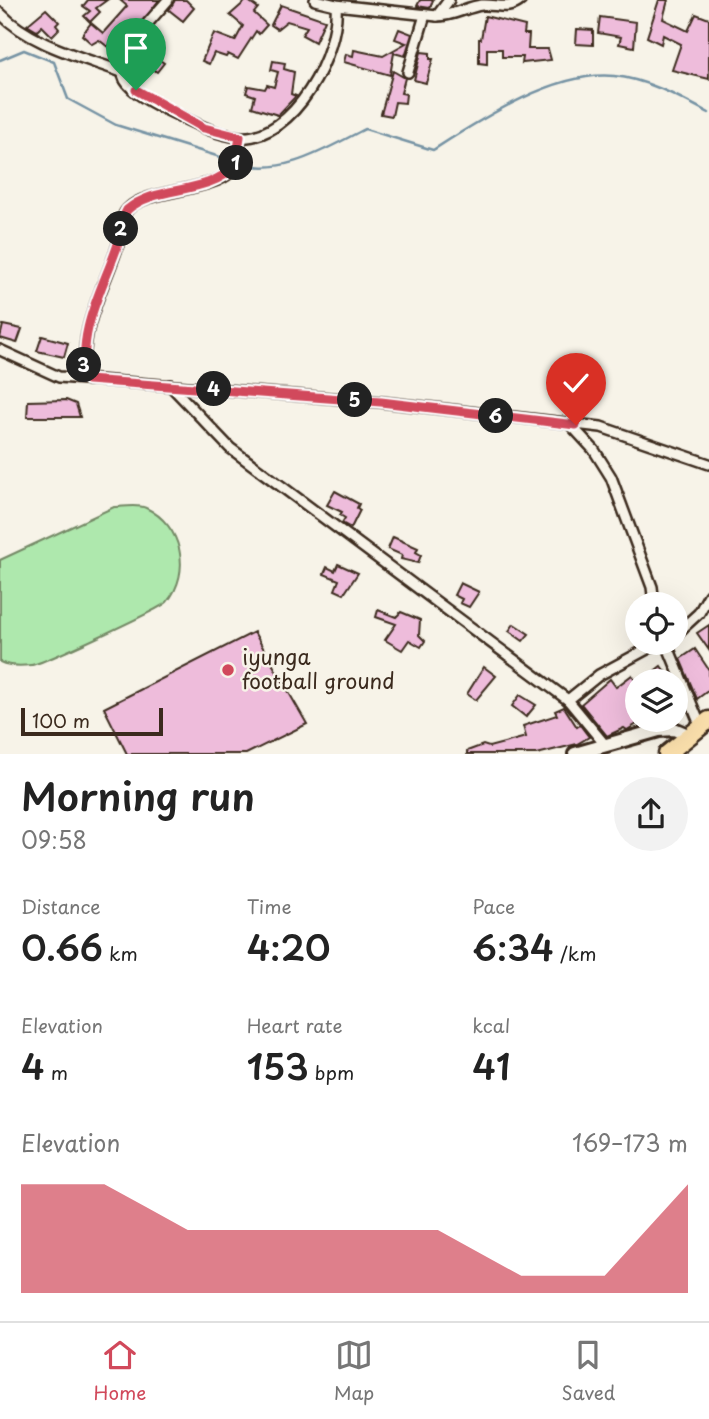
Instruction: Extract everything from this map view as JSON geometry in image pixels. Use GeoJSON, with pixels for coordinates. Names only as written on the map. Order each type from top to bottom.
{"type":"FeatureCollection","features":[{"type":"Feature","properties":{"kind":"highway"},"geometry":{"type":"LineString","coordinates":[[667,754],[700,728]]}},
{"type":"Feature","properties":{"kind":"street"},"geometry":{"type":"LineString","coordinates":[[122,72],[152,17],[168,0]]}},
{"type":"Feature","properties":{"kind":"street"},"geometry":{"type":"LineString","coordinates":[[315,0],[336,5],[378,5],[437,16],[452,15],[484,5],[512,6],[521,0]]}},
{"type":"Feature","properties":{"kind":"street"},"geometry":{"type":"LineString","coordinates":[[437,16],[449,0]]}},
{"type":"Feature","properties":{"kind":"street"},"geometry":{"type":"LineString","coordinates":[[0,13],[9,22],[48,45],[122,72],[127,84],[167,110],[204,128],[240,137],[268,130],[291,115],[307,96],[336,23],[336,5]]}},
{"type":"Feature","properties":{"kind":"street"},"geometry":{"type":"LineString","coordinates":[[408,72],[425,15]]}},
{"type":"Feature","properties":{"kind":"street"},"geometry":{"type":"LineString","coordinates":[[88,380],[84,360],[96,300],[117,249],[127,210],[148,198],[210,182],[235,166],[240,137]]}},
{"type":"Feature","properties":{"kind":"street"},"geometry":{"type":"LineString","coordinates":[[0,350],[43,371],[88,380],[381,402],[611,429],[709,464]]}},
{"type":"Feature","properties":{"kind":"street"},"geometry":{"type":"LineString","coordinates":[[170,385],[230,448],[568,700],[606,746]]}},
{"type":"Feature","properties":{"kind":"street"},"geometry":{"type":"LineString","coordinates":[[570,424],[594,450],[616,487],[653,592]]}},
{"type":"Feature","properties":{"kind":"street"},"geometry":{"type":"LineString","coordinates":[[688,623],[699,612],[709,595]]}},
{"type":"Feature","properties":{"kind":"street"},"geometry":{"type":"LineString","coordinates":[[568,700],[599,675],[638,655]]}},
{"type":"Feature","properties":{"kind":"street"},"geometry":{"type":"LineString","coordinates":[[575,754],[659,730],[700,728],[671,655]]}},
{"type":"Feature","properties":{"kind":"green space"},"geometry":{"type":"Polygon","coordinates":[[[114,507],[146,508],[168,526],[175,537],[181,564],[175,590],[167,602],[124,625],[40,662],[19,666],[0,662],[0,560],[114,507]]]}},
{"type":"Feature","properties":{"kind":"building"},"geometry":{"type":"Polygon","coordinates":[[[88,0],[107,0],[96,8],[100,12],[90,22],[84,16],[90,11],[83,6],[88,0]]]}},
{"type":"Feature","properties":{"kind":"building"},"geometry":{"type":"Polygon","coordinates":[[[120,0],[159,0],[135,32],[127,27],[120,35],[118,33],[108,47],[99,40],[92,44],[82,35],[91,23],[103,33],[127,6],[120,0]]]}},
{"type":"Feature","properties":{"kind":"building"},"geometry":{"type":"Polygon","coordinates":[[[175,0],[186,0],[194,8],[183,21],[169,10],[175,0]]]}},
{"type":"Feature","properties":{"kind":"building"},"geometry":{"type":"Polygon","coordinates":[[[247,0],[258,8],[254,13],[267,25],[259,34],[256,31],[238,59],[228,54],[226,57],[214,53],[209,64],[202,61],[214,33],[235,41],[243,26],[230,15],[247,0]]]}},
{"type":"Feature","properties":{"kind":"building"},"geometry":{"type":"Polygon","coordinates":[[[420,0],[433,0],[430,8],[417,6],[420,0]]]}},
{"type":"Feature","properties":{"kind":"building"},"geometry":{"type":"Polygon","coordinates":[[[659,0],[668,0],[663,19],[688,31],[696,14],[709,19],[709,79],[672,70],[681,44],[663,35],[661,44],[647,37],[659,0]]]}},
{"type":"Feature","properties":{"kind":"building"},"geometry":{"type":"Polygon","coordinates":[[[281,5],[325,20],[315,42],[302,35],[307,27],[287,21],[277,29],[271,25],[281,5]]]}},
{"type":"Feature","properties":{"kind":"building"},"geometry":{"type":"Polygon","coordinates":[[[46,9],[59,22],[56,25],[59,29],[52,36],[42,26],[37,31],[27,25],[46,9]]]}},
{"type":"Feature","properties":{"kind":"building"},"geometry":{"type":"Polygon","coordinates":[[[485,16],[525,26],[524,34],[529,34],[528,49],[548,49],[551,60],[522,63],[523,57],[502,57],[502,49],[487,49],[487,64],[479,63],[479,39],[485,16]]]}},
{"type":"Feature","properties":{"kind":"building"},"geometry":{"type":"Polygon","coordinates":[[[600,17],[636,22],[634,47],[619,44],[621,37],[598,33],[600,17]]]}},
{"type":"Feature","properties":{"kind":"building"},"geometry":{"type":"Polygon","coordinates":[[[399,29],[412,34],[405,56],[394,53],[390,75],[344,62],[346,54],[353,56],[354,50],[383,56],[406,43],[395,39],[399,29]]]}},
{"type":"Feature","properties":{"kind":"building"},"geometry":{"type":"Polygon","coordinates":[[[577,29],[593,30],[593,45],[576,44],[577,29]]]}},
{"type":"Feature","properties":{"kind":"building"},"geometry":{"type":"Polygon","coordinates":[[[147,51],[164,63],[157,72],[140,60],[147,51]]]}},
{"type":"Feature","properties":{"kind":"building"},"geometry":{"type":"Polygon","coordinates":[[[421,52],[430,53],[430,59],[433,59],[426,83],[414,80],[421,52]]]}},
{"type":"Feature","properties":{"kind":"building"},"geometry":{"type":"Polygon","coordinates":[[[273,61],[285,63],[284,69],[294,72],[291,94],[296,96],[278,115],[252,107],[255,96],[246,93],[248,86],[265,89],[267,85],[274,87],[278,72],[271,70],[273,61]]]}},
{"type":"Feature","properties":{"kind":"building"},"geometry":{"type":"Polygon","coordinates":[[[393,71],[405,78],[401,93],[406,94],[405,103],[395,102],[392,116],[381,114],[393,71]]]}},
{"type":"Feature","properties":{"kind":"building"},"geometry":{"type":"Polygon","coordinates":[[[3,325],[22,329],[17,343],[0,338],[3,325]]]}},
{"type":"Feature","properties":{"kind":"building"},"geometry":{"type":"Polygon","coordinates":[[[42,336],[68,343],[64,357],[37,351],[42,336]]]}},
{"type":"Feature","properties":{"kind":"building"},"geometry":{"type":"Polygon","coordinates":[[[66,400],[76,404],[80,417],[27,417],[28,401],[66,400]]]}},
{"type":"Feature","properties":{"kind":"building"},"geometry":{"type":"Polygon","coordinates":[[[335,491],[359,504],[357,508],[360,510],[351,528],[342,523],[345,518],[340,515],[342,512],[327,505],[335,491]]]}},
{"type":"Feature","properties":{"kind":"building"},"geometry":{"type":"Polygon","coordinates":[[[393,537],[418,548],[416,552],[421,555],[418,563],[401,559],[402,555],[388,549],[393,537]]]}},
{"type":"Feature","properties":{"kind":"building"},"geometry":{"type":"Polygon","coordinates":[[[338,564],[358,573],[344,594],[335,590],[339,580],[324,574],[327,567],[335,571],[338,564]]]}},
{"type":"Feature","properties":{"kind":"building"},"geometry":{"type":"Polygon","coordinates":[[[460,583],[479,592],[469,607],[460,603],[462,599],[454,595],[460,583]]]}},
{"type":"Feature","properties":{"kind":"building"},"geometry":{"type":"Polygon","coordinates":[[[378,610],[396,617],[401,612],[420,620],[419,635],[425,641],[421,647],[409,640],[402,650],[385,640],[396,624],[376,617],[378,610]]]}},
{"type":"Feature","properties":{"kind":"building"},"geometry":{"type":"Polygon","coordinates":[[[514,624],[529,634],[523,641],[509,631],[514,624]]]}},
{"type":"Feature","properties":{"kind":"building"},"geometry":{"type":"Polygon","coordinates":[[[709,625],[709,650],[697,633],[709,625]]]}},
{"type":"Feature","properties":{"kind":"building","name":"iyunga football ground"},"geometry":{"type":"Polygon","coordinates":[[[254,632],[307,724],[246,754],[127,754],[104,708],[254,632]]]}},
{"type":"Feature","properties":{"kind":"building"},"geometry":{"type":"Polygon","coordinates":[[[695,649],[709,670],[709,690],[697,699],[688,678],[688,669],[684,669],[680,659],[695,649]]]}},
{"type":"Feature","properties":{"kind":"building"},"geometry":{"type":"Polygon","coordinates":[[[484,667],[496,676],[476,700],[467,694],[484,667]]]}},
{"type":"Feature","properties":{"kind":"building"},"geometry":{"type":"Polygon","coordinates":[[[610,679],[616,687],[625,680],[625,729],[607,736],[581,704],[610,679]]]}},
{"type":"Feature","properties":{"kind":"building"},"geometry":{"type":"Polygon","coordinates":[[[520,695],[536,705],[526,717],[512,706],[520,695]]]}},
{"type":"Feature","properties":{"kind":"building"},"geometry":{"type":"Polygon","coordinates":[[[564,707],[577,727],[580,725],[589,737],[577,744],[537,754],[467,754],[467,751],[483,745],[489,747],[526,737],[523,726],[557,715],[555,711],[564,707]]]}},
{"type":"Feature","properties":{"kind":"waterway"},"geometry":{"type":"LineString","coordinates":[[0,60],[24,50],[54,62],[68,99],[116,125],[233,161]]}},
{"type":"Feature","properties":{"kind":"waterway"},"geometry":{"type":"LineString","coordinates":[[239,163],[255,166],[288,163],[320,152],[365,129],[433,150],[519,100],[544,89],[591,76],[614,76],[639,81],[709,113]]}},
{"type":"Feature","properties":{"kind":"place","name":"iyunga football ground"},"geometry":{"type":"Point","coordinates":[228,670]}},
{"type":"Feature","properties":{"kind":"route"},"geometry":{"type":"LineString","coordinates":[[136,90],[167,110],[204,128],[240,137],[238,150],[235,166],[210,182],[148,198],[127,210],[122,221],[117,249],[96,300],[84,360],[88,380],[381,402],[576,425]]}}]}
